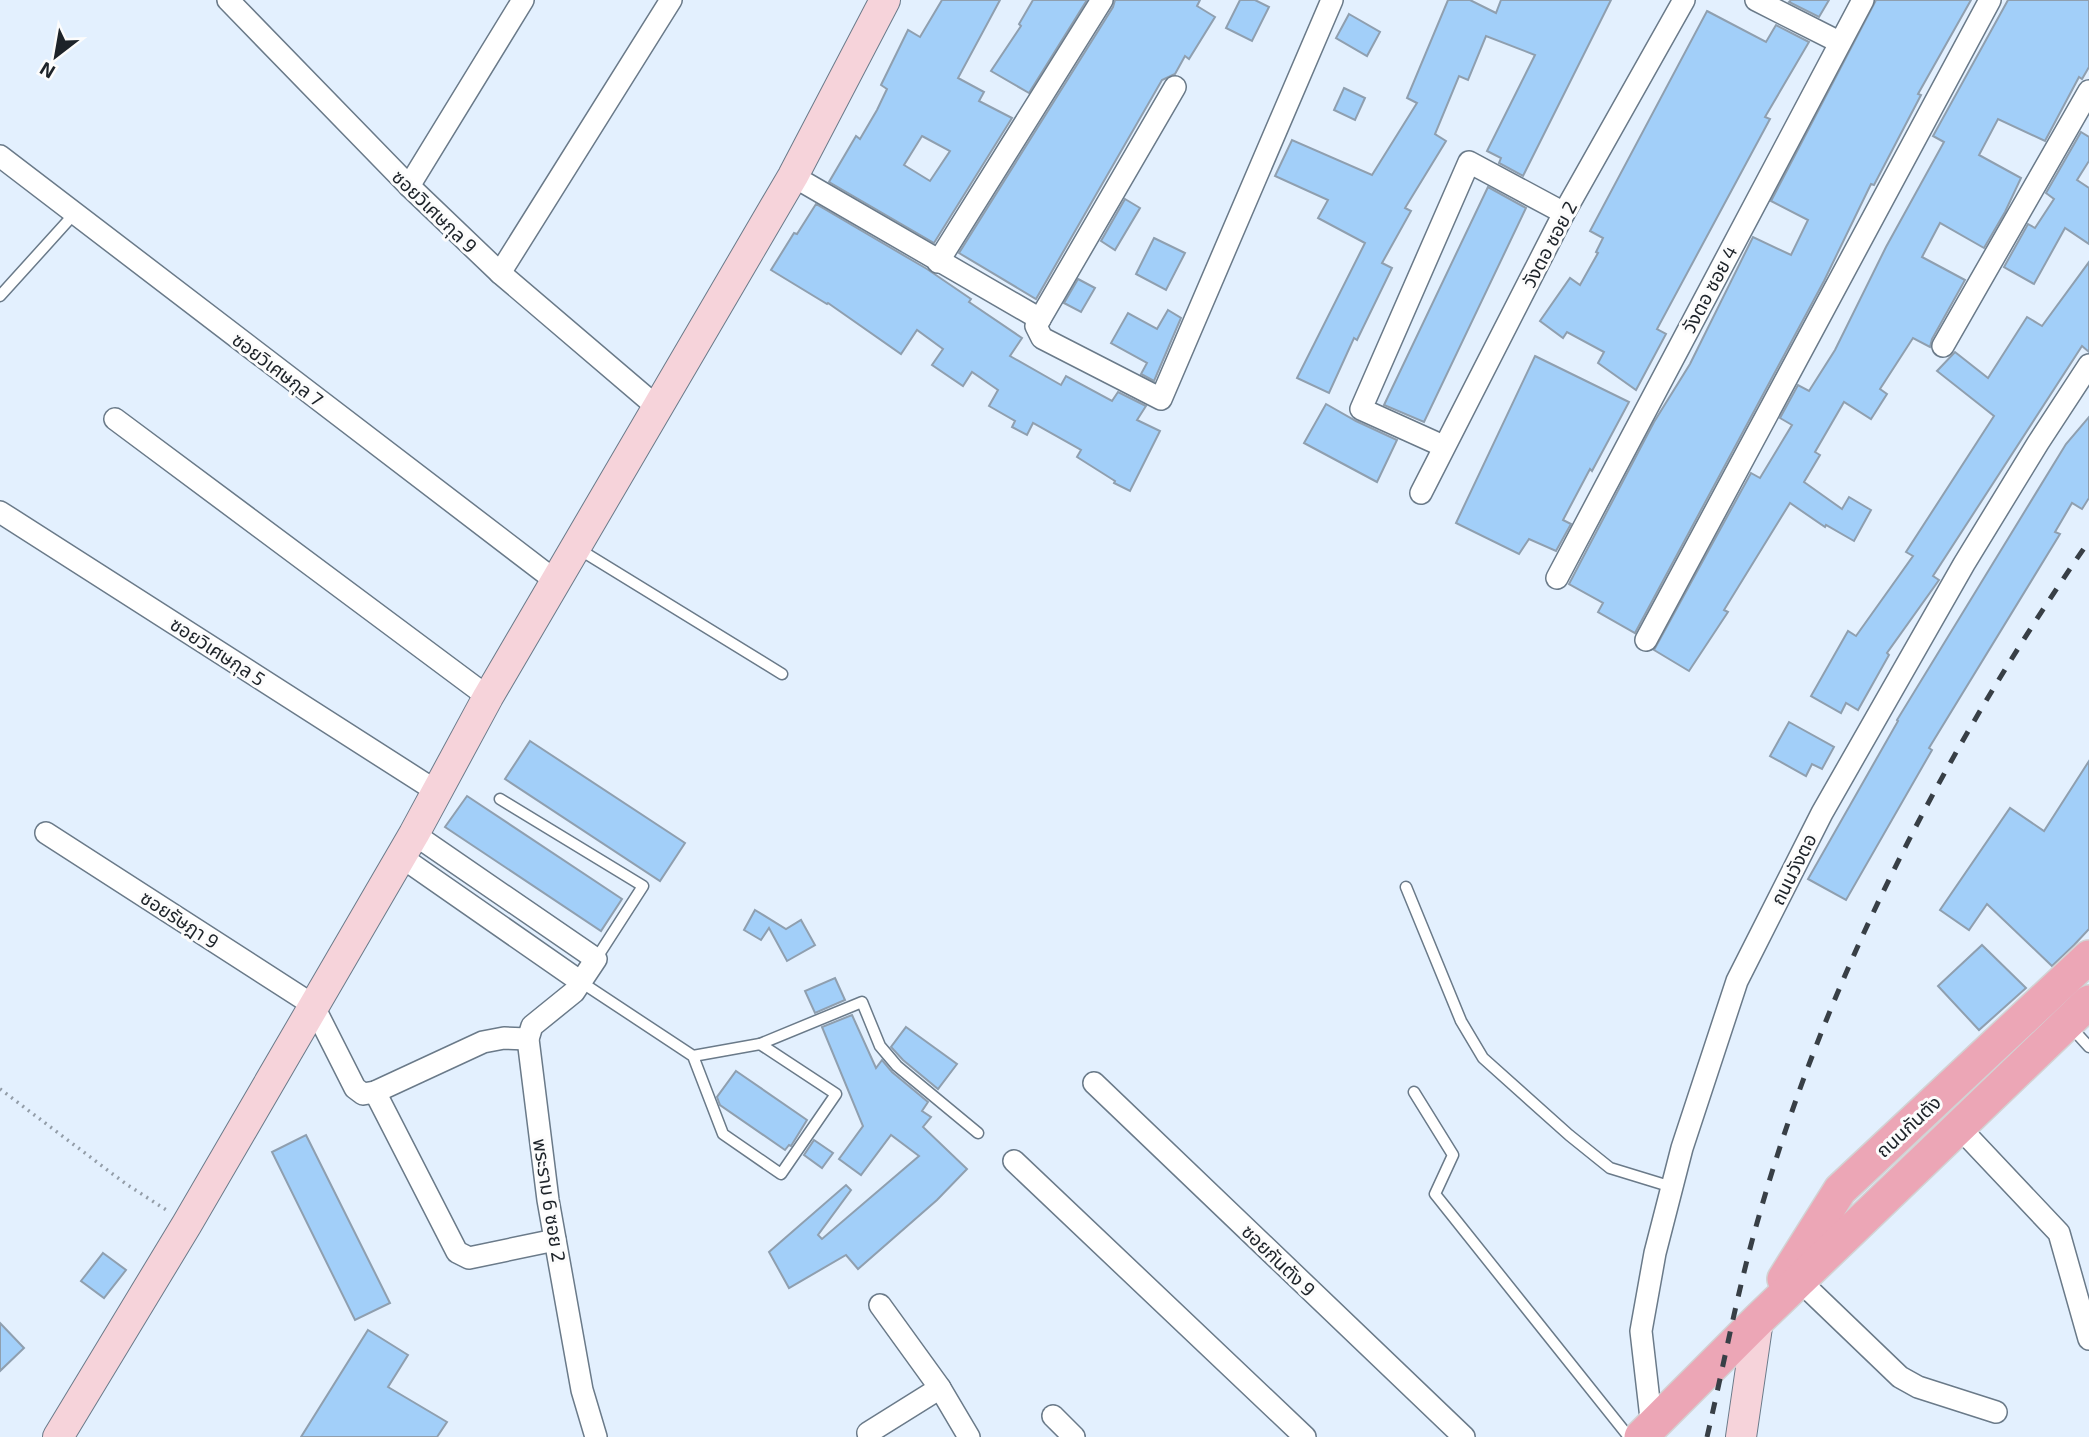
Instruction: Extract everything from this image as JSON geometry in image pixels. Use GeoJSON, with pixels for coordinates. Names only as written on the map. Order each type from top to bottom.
{"type":"FeatureCollection","features":[{"type":"Feature","properties":{"kind":"main road","name":"ถนนกันตัง"},"geometry":{"type":"LineString","coordinates":[[1758,1320],[1840,1190],[2089,957]]}},
{"type":"Feature","properties":{"kind":"main road","name":"ถนนกันตัง"},"geometry":{"type":"LineString","coordinates":[[1641,1434],[1958,1126],[2082,1025]]}},
{"type":"Feature","properties":{"kind":"street","name":"ซอยวิเศษกุล 9"},"geometry":{"type":"LineString","coordinates":[[228,0],[409,186],[500,273],[657,407]]}},
{"type":"Feature","properties":{"kind":"street"},"geometry":{"type":"LineString","coordinates":[[409,186],[523,0]]}},
{"type":"Feature","properties":{"kind":"street"},"geometry":{"type":"LineString","coordinates":[[500,273],[671,0]]}},
{"type":"Feature","properties":{"kind":"street"},"geometry":{"type":"LineString","coordinates":[[58,1437],[187,1224],[407,845],[488,697],[793,176],[885,0]]}},
{"type":"Feature","properties":{"kind":"street"},"geometry":{"type":"LineString","coordinates":[[938,262],[1102,0]]}},
{"type":"Feature","properties":{"kind":"street"},"geometry":{"type":"LineString","coordinates":[[1175,87],[1036,327],[1042,338],[1161,399],[1332,0]]}},
{"type":"Feature","properties":{"kind":"street","name":"วังตอ ซอย 2"},"geometry":{"type":"LineString","coordinates":[[1421,493],[1564,214],[1684,0]]}},
{"type":"Feature","properties":{"kind":"street"},"geometry":{"type":"LineString","coordinates":[[1756,0],[1839,42]]}},
{"type":"Feature","properties":{"kind":"street","name":"วังตอ ซอย 4"},"geometry":{"type":"LineString","coordinates":[[1557,578],[1863,0]]}},
{"type":"Feature","properties":{"kind":"street"},"geometry":{"type":"LineString","coordinates":[[1646,640],[1990,0]]}},
{"type":"Feature","properties":{"kind":"street"},"geometry":{"type":"LineString","coordinates":[[1942,346],[2089,91]]}},
{"type":"Feature","properties":{"kind":"street","name":"ซอยวิเศษกุล 7"},"geometry":{"type":"LineString","coordinates":[[0,156],[557,582]]}},
{"type":"Feature","properties":{"kind":"street"},"geometry":{"type":"LineString","coordinates":[[1443,446],[1361,409],[1469,162],[1564,214]]}},
{"type":"Feature","properties":{"kind":"street"},"geometry":{"type":"LineString","coordinates":[[793,176],[1040,319]]}},
{"type":"Feature","properties":{"kind":"street","name":"ถนนวังตอ"},"geometry":{"type":"LineString","coordinates":[[1641,1434],[1641,1331],[1655,1253],[1682,1148],[1737,981],[1822,813],[1964,564],[2089,365]]}},
{"type":"Feature","properties":{"kind":"street"},"geometry":{"type":"LineString","coordinates":[[115,418],[488,697]]}},
{"type":"Feature","properties":{"kind":"street","name":"ซอยวิเศษกุล 5"},"geometry":{"type":"LineString","coordinates":[[0,512],[436,791]]}},
{"type":"Feature","properties":{"kind":"street","name":"ซอยรัษฎา 9"},"geometry":{"type":"LineString","coordinates":[[46,833],[313,1005]]}},
{"type":"Feature","properties":{"kind":"street"},"geometry":{"type":"LineString","coordinates":[[313,1005],[355,1088],[363,1094],[375,1092],[483,1042],[504,1038],[528,1039],[532,1026],[567,998],[596,960],[407,845]]}},
{"type":"Feature","properties":{"kind":"street"},"geometry":{"type":"LineString","coordinates":[[407,845],[581,982]]}},
{"type":"Feature","properties":{"kind":"street","name":"พระราม 6 ซอย 2"},"geometry":{"type":"LineString","coordinates":[[528,1039],[548,1200],[582,1390],[596,1437]]}},
{"type":"Feature","properties":{"kind":"street","name":"ซอยกันตัง 9"},"geometry":{"type":"LineString","coordinates":[[1094,1083],[1464,1437]]}},
{"type":"Feature","properties":{"kind":"street"},"geometry":{"type":"LineString","coordinates":[[375,1092],[457,1252],[469,1258],[555,1240]]}},
{"type":"Feature","properties":{"kind":"street"},"geometry":{"type":"LineString","coordinates":[[1958,1126],[2059,1233],[2089,1339]]}},
{"type":"Feature","properties":{"kind":"street"},"geometry":{"type":"LineString","coordinates":[[1014,1161],[1305,1437]]}},
{"type":"Feature","properties":{"kind":"street"},"geometry":{"type":"LineString","coordinates":[[1800,1281],[1900,1377],[1918,1387],[1996,1412]]}},
{"type":"Feature","properties":{"kind":"street"},"geometry":{"type":"LineString","coordinates":[[880,1305],[940,1388],[969,1437]]}},
{"type":"Feature","properties":{"kind":"street"},"geometry":{"type":"LineString","coordinates":[[1741,1437],[1758,1320]]}},
{"type":"Feature","properties":{"kind":"street"},"geometry":{"type":"LineString","coordinates":[[869,1437],[868,1433],[940,1388]]}},
{"type":"Feature","properties":{"kind":"street"},"geometry":{"type":"LineString","coordinates":[[1053,1416],[1074,1437]]}},
{"type":"Feature","properties":{"kind":"lane"},"geometry":{"type":"LineString","coordinates":[[0,296],[75,213]]}},
{"type":"Feature","properties":{"kind":"lane"},"geometry":{"type":"LineString","coordinates":[[577,548],[782,674]]}},
{"type":"Feature","properties":{"kind":"lane"},"geometry":{"type":"LineString","coordinates":[[500,799],[643,886],[596,960]]}},
{"type":"Feature","properties":{"kind":"lane"},"geometry":{"type":"LineString","coordinates":[[1406,887],[1461,1021],[1483,1058],[1610,1168],[1672,1187]]}},
{"type":"Feature","properties":{"kind":"lane"},"geometry":{"type":"LineString","coordinates":[[581,982],[693,1056],[723,1134],[781,1174],[836,1094],[760,1044]]}},
{"type":"Feature","properties":{"kind":"lane"},"geometry":{"type":"LineString","coordinates":[[693,1056],[760,1044],[862,1002],[880,1046],[897,1066],[978,1132]]}},
{"type":"Feature","properties":{"kind":"lane"},"geometry":{"type":"LineString","coordinates":[[1414,1092],[1453,1155],[1435,1194],[1641,1434]]}},
{"type":"Feature","properties":{"kind":"path"},"geometry":{"type":"LineString","coordinates":[[0,1089],[126,1184],[187,1224]]}},
{"type":"Feature","properties":{"kind":"building"},"geometry":{"type":"Polygon","coordinates":[[[942,0],[1000,0],[958,78],[984,92],[979,101],[1012,118],[934,243],[829,182],[856,136],[860,139],[877,110],[887,89],[881,85],[908,30],[920,37],[942,0]],[[922,136],[904,165],[930,181],[950,151],[922,136]]]}},
{"type":"Feature","properties":{"kind":"building"},"geometry":{"type":"Polygon","coordinates":[[[1033,0],[1087,0],[1029,93],[991,71],[1021,26],[1019,24],[1033,0]]]}},
{"type":"Feature","properties":{"kind":"building"},"geometry":{"type":"Polygon","coordinates":[[[1115,0],[1200,0],[1197,6],[1215,17],[1189,59],[1185,56],[1175,74],[1162,80],[1036,299],[959,253],[1115,0]]]}},
{"type":"Feature","properties":{"kind":"building"},"geometry":{"type":"Polygon","coordinates":[[[1240,0],[1255,0],[1269,7],[1252,41],[1226,28],[1240,0]]]}},
{"type":"Feature","properties":{"kind":"building"},"geometry":{"type":"Polygon","coordinates":[[[1448,0],[1470,0],[1496,13],[1501,0],[1611,0],[1523,176],[1499,163],[1501,158],[1487,151],[1535,55],[1486,36],[1468,80],[1459,76],[1435,134],[1446,141],[1405,208],[1411,211],[1382,263],[1392,268],[1357,340],[1354,338],[1329,393],[1297,378],[1365,243],[1318,218],[1328,200],[1275,176],[1292,140],[1372,175],[1417,103],[1407,98],[1448,0]]]}},
{"type":"Feature","properties":{"kind":"building"},"geometry":{"type":"Polygon","coordinates":[[[1829,0],[1819,17],[1789,2],[1829,0]]]}},
{"type":"Feature","properties":{"kind":"building"},"geometry":{"type":"Polygon","coordinates":[[[1876,0],[1971,0],[1918,94],[1921,95],[1874,185],[1871,184],[1824,281],[1635,633],[1598,612],[1603,603],[1569,584],[1654,422],[1690,364],[1753,237],[1791,255],[1808,220],[1771,201],[1876,0]]]}},
{"type":"Feature","properties":{"kind":"building"},"geometry":{"type":"Polygon","coordinates":[[[2008,0],[2089,0],[2089,67],[2082,79],[2079,77],[2045,141],[1998,119],[1979,155],[2021,178],[2005,212],[1984,248],[1940,223],[1922,257],[1965,280],[1930,347],[1913,338],[1880,389],[1887,394],[1871,419],[1844,402],[1815,452],[1820,455],[1804,482],[1842,509],[1849,497],[1871,510],[1854,541],[1826,525],[1825,527],[1790,503],[1724,610],[1728,612],[1689,671],[1654,650],[1751,473],[1760,478],[1792,425],[1780,418],[1798,385],[1809,391],[1835,350],[1886,247],[1944,142],[1933,136],[2008,0]]]}},
{"type":"Feature","properties":{"kind":"building"},"geometry":{"type":"Polygon","coordinates":[[[1707,11],[1766,42],[1776,25],[1809,42],[1765,117],[1770,119],[1657,329],[1666,334],[1636,390],[1598,363],[1604,352],[1567,332],[1563,338],[1540,321],[1570,278],[1580,285],[1598,253],[1596,252],[1603,238],[1590,231],[1707,11]]]}},
{"type":"Feature","properties":{"kind":"building"},"geometry":{"type":"Polygon","coordinates":[[[1349,14],[1380,32],[1367,56],[1336,38],[1349,14]]]}},
{"type":"Feature","properties":{"kind":"building"},"geometry":{"type":"Polygon","coordinates":[[[1344,88],[1365,98],[1355,120],[1334,110],[1344,88]]]}},
{"type":"Feature","properties":{"kind":"building"},"geometry":{"type":"Polygon","coordinates":[[[2081,132],[2089,137],[2089,161],[2077,180],[2089,188],[2089,244],[2065,228],[2034,284],[2004,267],[2028,224],[2035,228],[2054,199],[2046,193],[2081,132]]]}},
{"type":"Feature","properties":{"kind":"building"},"geometry":{"type":"Polygon","coordinates":[[[1488,187],[1526,208],[1424,422],[1384,405],[1488,187]]]}},
{"type":"Feature","properties":{"kind":"building"},"geometry":{"type":"Polygon","coordinates":[[[1125,199],[1140,208],[1115,250],[1101,241],[1125,199]]]}},
{"type":"Feature","properties":{"kind":"building"},"geometry":{"type":"Polygon","coordinates":[[[816,204],[927,269],[1022,338],[1010,356],[1061,385],[1066,376],[1112,401],[1118,392],[1146,406],[1137,420],[1160,431],[1130,491],[1077,457],[1081,450],[1033,423],[1027,435],[1012,427],[1015,421],[989,406],[998,390],[972,372],[963,386],[932,365],[943,349],[917,330],[901,354],[828,303],[771,270],[816,204]]]}},
{"type":"Feature","properties":{"kind":"building"},"geometry":{"type":"Polygon","coordinates":[[[1154,238],[1185,253],[1166,290],[1136,274],[1154,238]]]}},
{"type":"Feature","properties":{"kind":"building"},"geometry":{"type":"Polygon","coordinates":[[[2089,262],[2089,352],[2082,346],[1933,576],[1939,580],[1887,653],[1889,655],[1858,710],[1846,703],[1841,713],[1811,696],[1848,631],[1856,636],[1913,556],[1906,552],[1994,416],[1937,371],[1955,352],[1988,378],[2027,317],[2042,326],[2089,262]]]}},
{"type":"Feature","properties":{"kind":"building"},"geometry":{"type":"Polygon","coordinates":[[[1078,279],[1095,288],[1081,312],[1064,303],[1078,279]]]}},
{"type":"Feature","properties":{"kind":"building"},"geometry":{"type":"Polygon","coordinates":[[[1168,310],[1181,318],[1154,381],[1141,374],[1147,363],[1111,343],[1128,313],[1157,329],[1168,310]]]}},
{"type":"Feature","properties":{"kind":"building"},"geometry":{"type":"Polygon","coordinates":[[[1535,356],[1629,402],[1563,520],[1571,524],[1556,551],[1529,539],[1519,554],[1456,523],[1535,356]]]}},
{"type":"Feature","properties":{"kind":"building"},"geometry":{"type":"Polygon","coordinates":[[[1326,404],[1397,440],[1377,482],[1304,443],[1326,404]]]}},
{"type":"Feature","properties":{"kind":"building"},"geometry":{"type":"Polygon","coordinates":[[[2089,417],[2089,498],[2082,509],[2072,503],[2055,532],[2060,534],[1929,748],[1932,750],[1846,900],[1808,879],[1897,720],[2066,444],[2089,417]]]}},
{"type":"Feature","properties":{"kind":"building"},"geometry":{"type":"Polygon","coordinates":[[[1789,722],[1834,747],[1822,769],[1812,764],[1806,776],[1770,756],[1789,722]]]}},
{"type":"Feature","properties":{"kind":"building"},"geometry":{"type":"Polygon","coordinates":[[[530,741],[685,843],[660,881],[505,779],[530,741]]]}},
{"type":"Feature","properties":{"kind":"building"},"geometry":{"type":"Polygon","coordinates":[[[2089,761],[2089,929],[2074,945],[2052,966],[1987,904],[1969,930],[1940,910],[2010,808],[2044,831],[2089,761]]]}},
{"type":"Feature","properties":{"kind":"building"},"geometry":{"type":"Polygon","coordinates":[[[467,796],[622,899],[601,931],[445,827],[467,796]]]}},
{"type":"Feature","properties":{"kind":"building"},"geometry":{"type":"Polygon","coordinates":[[[755,910],[786,929],[801,920],[815,945],[787,961],[769,928],[761,940],[744,930],[755,910]]]}},
{"type":"Feature","properties":{"kind":"building"},"geometry":{"type":"Polygon","coordinates":[[[1982,945],[2026,988],[1979,1030],[1938,986],[1982,945]]]}},
{"type":"Feature","properties":{"kind":"building"},"geometry":{"type":"Polygon","coordinates":[[[835,978],[845,1000],[815,1013],[805,991],[835,978]]]}},
{"type":"Feature","properties":{"kind":"building"},"geometry":{"type":"Polygon","coordinates":[[[852,1015],[876,1068],[882,1060],[892,1072],[928,1102],[922,1111],[931,1117],[923,1127],[967,1169],[937,1200],[858,1269],[846,1255],[789,1288],[769,1252],[846,1185],[851,1190],[818,1235],[822,1239],[919,1156],[891,1135],[861,1175],[839,1159],[863,1126],[822,1027],[852,1015]]]}},
{"type":"Feature","properties":{"kind":"building"},"geometry":{"type":"Polygon","coordinates":[[[906,1027],[957,1064],[938,1089],[891,1047],[906,1027]]]}},
{"type":"Feature","properties":{"kind":"building"},"geometry":{"type":"Polygon","coordinates":[[[736,1071],[807,1120],[791,1146],[785,1150],[720,1105],[717,1097],[736,1071]]]}},
{"type":"Feature","properties":{"kind":"building"},"geometry":{"type":"Polygon","coordinates":[[[306,1135],[390,1303],[355,1320],[272,1152],[306,1135]]]}},
{"type":"Feature","properties":{"kind":"building"},"geometry":{"type":"Polygon","coordinates":[[[814,1140],[833,1153],[822,1168],[804,1155],[814,1140]]]}},
{"type":"Feature","properties":{"kind":"building"},"geometry":{"type":"Polygon","coordinates":[[[103,1253],[126,1270],[104,1298],[81,1281],[103,1253]]]}},
{"type":"Feature","properties":{"kind":"building"},"geometry":{"type":"Polygon","coordinates":[[[0,1323],[24,1348],[0,1371],[0,1323]]]}},
{"type":"Feature","properties":{"kind":"building"},"geometry":{"type":"Polygon","coordinates":[[[368,1330],[408,1355],[388,1387],[447,1422],[437,1437],[301,1437],[368,1330]]]}},
{"type":"Feature","properties":{"kind":"railway"},"geometry":{"type":"LineString","coordinates":[[1707,1437],[1759,1216],[1787,1126],[1819,1038],[1856,951],[1896,865],[1940,781],[1987,699],[2089,541]]}}]}
